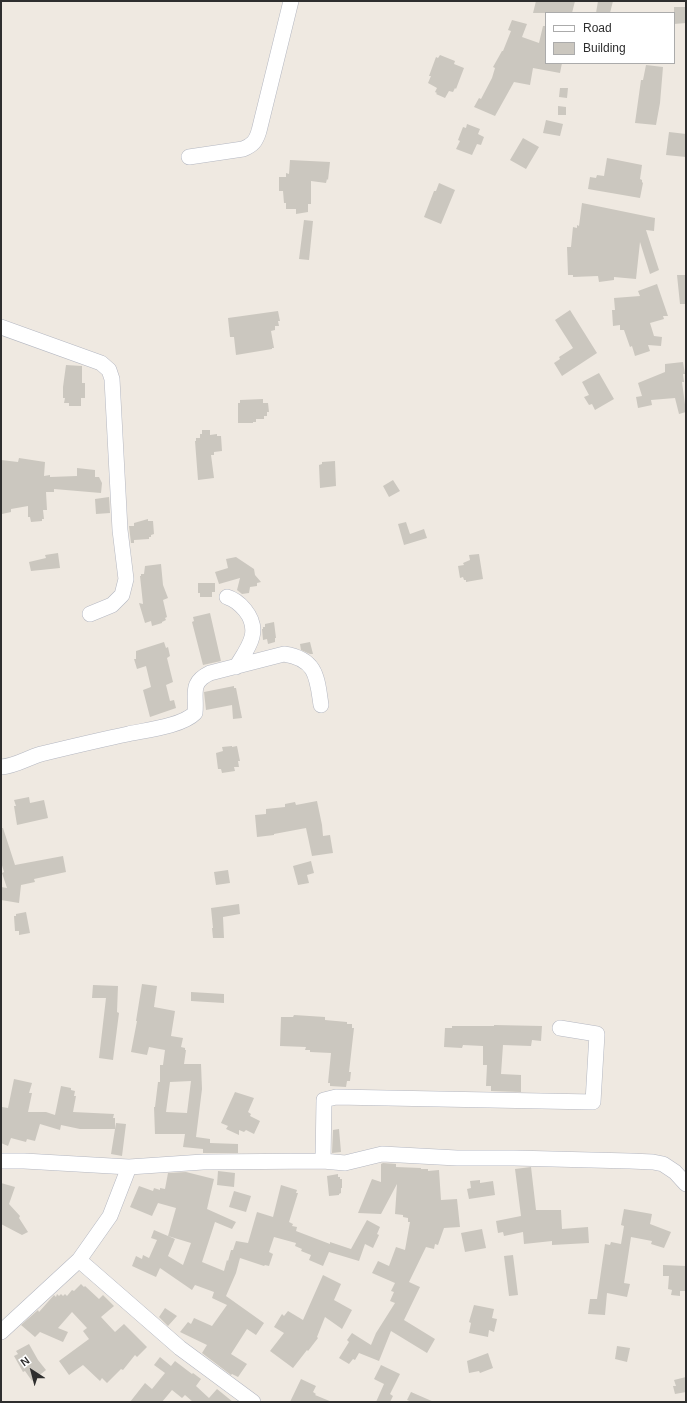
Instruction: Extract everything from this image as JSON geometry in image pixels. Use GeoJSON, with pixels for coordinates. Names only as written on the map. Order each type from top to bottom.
{"type":"FeatureCollection","features":[{"type":"Feature","properties":{"kind":"street"},"geometry":{"type":"LineString","coordinates":[[189,157],[243,149],[252,146],[256,140],[260,131],[291,1]]}},
{"type":"Feature","properties":{"kind":"street"},"geometry":{"type":"LineString","coordinates":[[1,327],[102,363],[109,370],[112,379],[120,530],[126,579],[122,594],[112,604],[90,614]]}},
{"type":"Feature","properties":{"kind":"street"},"geometry":{"type":"LineString","coordinates":[[227,596],[236,601],[251,619],[254,633],[250,644],[236,667]]}},
{"type":"Feature","properties":{"kind":"street"},"geometry":{"type":"LineString","coordinates":[[1,767],[11,767],[35,756],[72,746],[167,726],[192,717],[196,714],[195,689],[200,678],[210,673],[284,654],[295,656],[314,669],[321,706]]}},
{"type":"Feature","properties":{"kind":"street"},"geometry":{"type":"LineString","coordinates":[[324,1161],[324,1100],[336,1097],[593,1102],[598,1034],[560,1028]]}},
{"type":"Feature","properties":{"kind":"street"},"geometry":{"type":"LineString","coordinates":[[1,1161],[129,1167],[203,1162],[324,1161],[345,1163],[382,1154],[457,1158],[653,1162],[663,1164],[686,1184]]}},
{"type":"Feature","properties":{"kind":"street"},"geometry":{"type":"LineString","coordinates":[[1,1332],[80,1260],[110,1216],[129,1167]]}},
{"type":"Feature","properties":{"kind":"street"},"geometry":{"type":"LineString","coordinates":[[80,1260],[180,1348],[253,1402]]}},
{"type":"Feature","properties":{"kind":"building"},"geometry":{"type":"Polygon","coordinates":[[[536,1],[575,1],[572,12],[533,13],[536,1]]]}},
{"type":"Feature","properties":{"kind":"building"},"geometry":{"type":"Polygon","coordinates":[[[598,1],[613,1],[610,12],[596,12],[598,1]]]}},
{"type":"Feature","properties":{"kind":"building"},"geometry":{"type":"Polygon","coordinates":[[[674,7],[686,7],[686,23],[675,24],[674,7]]]}},
{"type":"Feature","properties":{"kind":"building"},"geometry":{"type":"Polygon","coordinates":[[[512,20],[527,24],[522,37],[539,43],[543,26],[545,26],[545,64],[562,64],[560,73],[533,68],[530,85],[514,82],[495,116],[474,107],[479,98],[481,99],[492,78],[495,68],[493,67],[503,51],[511,31],[508,30],[512,20]]]}},
{"type":"Feature","properties":{"kind":"building"},"geometry":{"type":"Polygon","coordinates":[[[440,55],[455,61],[454,64],[464,68],[456,89],[455,88],[453,92],[449,91],[445,98],[436,94],[437,93],[435,92],[437,88],[428,83],[436,57],[438,58],[440,55]]]}},
{"type":"Feature","properties":{"kind":"building"},"geometry":{"type":"Polygon","coordinates":[[[646,65],[663,67],[660,103],[656,125],[635,123],[641,80],[643,80],[646,65]]]}},
{"type":"Feature","properties":{"kind":"building"},"geometry":{"type":"Polygon","coordinates":[[[560,88],[568,88],[567,98],[559,97],[560,88]]]}},
{"type":"Feature","properties":{"kind":"building"},"geometry":{"type":"Polygon","coordinates":[[[558,106],[566,107],[566,115],[558,115],[558,106]]]}},
{"type":"Feature","properties":{"kind":"building"},"geometry":{"type":"Polygon","coordinates":[[[546,120],[563,124],[560,136],[543,133],[546,120]]]}},
{"type":"Feature","properties":{"kind":"building"},"geometry":{"type":"Polygon","coordinates":[[[467,124],[480,129],[478,134],[484,137],[481,145],[477,144],[472,155],[456,149],[460,141],[458,140],[463,127],[466,128],[467,124]]]}},
{"type":"Feature","properties":{"kind":"building"},"geometry":{"type":"Polygon","coordinates":[[[669,132],[686,134],[686,157],[666,155],[669,132]]]}},
{"type":"Feature","properties":{"kind":"building"},"geometry":{"type":"Polygon","coordinates":[[[523,138],[539,147],[526,169],[510,160],[523,138]]]}},
{"type":"Feature","properties":{"kind":"building"},"geometry":{"type":"Polygon","coordinates":[[[607,158],[642,165],[640,179],[643,183],[640,198],[588,189],[590,177],[596,178],[597,175],[604,176],[607,158]]]}},
{"type":"Feature","properties":{"kind":"building"},"geometry":{"type":"Polygon","coordinates":[[[290,160],[330,162],[328,180],[327,179],[326,183],[311,181],[311,204],[308,204],[308,212],[296,214],[296,209],[286,209],[283,191],[279,191],[279,177],[286,177],[286,173],[289,174],[290,160]]]}},
{"type":"Feature","properties":{"kind":"building"},"geometry":{"type":"Polygon","coordinates":[[[439,183],[455,190],[441,224],[424,217],[434,191],[436,191],[439,183]]]}},
{"type":"Feature","properties":{"kind":"building"},"geometry":{"type":"Polygon","coordinates":[[[582,203],[655,218],[654,231],[646,230],[659,270],[650,274],[640,242],[636,279],[614,277],[614,280],[599,282],[598,276],[573,277],[573,275],[568,275],[567,247],[571,247],[573,227],[577,228],[577,225],[579,226],[582,203]]]}},
{"type":"Feature","properties":{"kind":"building"},"geometry":{"type":"Polygon","coordinates":[[[304,220],[313,221],[309,260],[299,259],[304,220]]]}},
{"type":"Feature","properties":{"kind":"building"},"geometry":{"type":"Polygon","coordinates":[[[677,275],[686,275],[686,304],[680,304],[677,275]]]}},
{"type":"Feature","properties":{"kind":"building"},"geometry":{"type":"Polygon","coordinates":[[[657,284],[668,316],[663,316],[664,319],[650,323],[654,336],[662,337],[661,346],[648,345],[650,351],[635,356],[624,330],[620,330],[620,325],[613,326],[612,310],[615,310],[614,298],[640,296],[638,291],[657,284]]]}},
{"type":"Feature","properties":{"kind":"building"},"geometry":{"type":"Polygon","coordinates":[[[570,310],[597,353],[562,376],[554,363],[560,359],[559,357],[573,348],[555,320],[570,310]]]}},
{"type":"Feature","properties":{"kind":"building"},"geometry":{"type":"Polygon","coordinates":[[[278,311],[280,321],[278,321],[279,326],[275,326],[275,330],[271,331],[274,348],[236,355],[234,337],[230,337],[228,318],[278,311]]]}},
{"type":"Feature","properties":{"kind":"building"},"geometry":{"type":"Polygon","coordinates":[[[683,362],[685,374],[683,374],[684,382],[682,382],[686,412],[679,414],[675,398],[651,400],[652,405],[638,408],[636,397],[642,396],[638,383],[665,372],[665,364],[683,362]]]}},
{"type":"Feature","properties":{"kind":"building"},"geometry":{"type":"Polygon","coordinates":[[[66,365],[82,366],[82,383],[85,383],[85,398],[81,398],[81,406],[69,406],[69,403],[64,403],[65,398],[63,398],[63,387],[66,365]]]}},
{"type":"Feature","properties":{"kind":"building"},"geometry":{"type":"Polygon","coordinates":[[[599,373],[614,399],[595,410],[592,404],[589,405],[584,397],[589,395],[582,382],[599,373]]]}},
{"type":"Feature","properties":{"kind":"building"},"geometry":{"type":"Polygon","coordinates":[[[263,399],[263,403],[268,403],[269,412],[267,412],[267,416],[264,416],[264,419],[256,419],[256,422],[253,423],[238,423],[238,403],[240,403],[240,400],[263,399]]]}},
{"type":"Feature","properties":{"kind":"building"},"geometry":{"type":"Polygon","coordinates":[[[202,430],[210,430],[210,435],[217,434],[217,436],[221,436],[222,451],[214,452],[214,455],[211,455],[214,478],[198,480],[195,441],[196,438],[200,438],[202,430]]]}},
{"type":"Feature","properties":{"kind":"building"},"geometry":{"type":"Polygon","coordinates":[[[19,458],[45,462],[44,476],[50,475],[50,477],[77,476],[77,468],[95,470],[95,477],[99,477],[102,483],[101,493],[54,489],[54,492],[46,492],[47,510],[43,510],[44,519],[42,519],[42,521],[31,522],[30,517],[28,517],[28,506],[11,509],[11,512],[2,514],[1,460],[18,462],[19,458]]]}},
{"type":"Feature","properties":{"kind":"building"},"geometry":{"type":"Polygon","coordinates":[[[335,461],[336,486],[320,488],[319,465],[322,464],[322,462],[335,461]]]}},
{"type":"Feature","properties":{"kind":"building"},"geometry":{"type":"Polygon","coordinates":[[[393,480],[400,491],[389,497],[383,486],[393,480]]]}},
{"type":"Feature","properties":{"kind":"building"},"geometry":{"type":"Polygon","coordinates":[[[109,497],[110,513],[96,514],[95,499],[109,497]]]}},
{"type":"Feature","properties":{"kind":"building"},"geometry":{"type":"Polygon","coordinates":[[[148,519],[148,521],[153,521],[154,534],[149,537],[149,539],[134,540],[134,543],[131,543],[129,526],[134,526],[134,523],[148,519]]]}},
{"type":"Feature","properties":{"kind":"building"},"geometry":{"type":"Polygon","coordinates":[[[406,522],[410,534],[424,529],[427,538],[404,545],[398,524],[406,522]]]}},
{"type":"Feature","properties":{"kind":"building"},"geometry":{"type":"Polygon","coordinates":[[[58,553],[60,568],[31,571],[29,562],[46,558],[45,555],[58,553]]]}},
{"type":"Feature","properties":{"kind":"building"},"geometry":{"type":"Polygon","coordinates":[[[479,554],[483,579],[466,582],[463,577],[460,578],[458,566],[464,565],[463,563],[470,560],[469,555],[479,554]]]}},
{"type":"Feature","properties":{"kind":"building"},"geometry":{"type":"Polygon","coordinates":[[[236,557],[254,569],[255,575],[261,582],[257,583],[257,586],[250,587],[249,593],[242,594],[237,590],[240,578],[219,584],[215,572],[228,568],[226,559],[236,557]]]}},
{"type":"Feature","properties":{"kind":"building"},"geometry":{"type":"Polygon","coordinates":[[[161,564],[163,585],[168,598],[163,600],[167,617],[162,623],[152,626],[151,621],[145,623],[139,603],[143,604],[140,576],[141,574],[144,574],[145,566],[161,564]]]}},
{"type":"Feature","properties":{"kind":"building"},"geometry":{"type":"Polygon","coordinates":[[[198,583],[215,583],[215,592],[212,592],[212,597],[200,597],[200,593],[198,593],[198,583]]]}},
{"type":"Feature","properties":{"kind":"building"},"geometry":{"type":"Polygon","coordinates":[[[210,613],[221,661],[203,665],[192,622],[194,621],[193,617],[210,613]]]}},
{"type":"Feature","properties":{"kind":"building"},"geometry":{"type":"Polygon","coordinates":[[[274,622],[275,642],[268,644],[267,639],[263,640],[262,629],[265,627],[265,624],[274,622]]]}},
{"type":"Feature","properties":{"kind":"building"},"geometry":{"type":"Polygon","coordinates":[[[164,642],[166,648],[168,647],[170,656],[167,658],[173,682],[166,685],[170,701],[174,700],[176,708],[150,717],[143,690],[151,687],[146,666],[137,669],[134,659],[136,659],[136,651],[164,642]]]}},
{"type":"Feature","properties":{"kind":"building"},"geometry":{"type":"Polygon","coordinates":[[[310,642],[313,654],[301,650],[300,644],[310,642]]]}},
{"type":"Feature","properties":{"kind":"building"},"geometry":{"type":"Polygon","coordinates":[[[234,686],[234,688],[236,688],[242,718],[233,719],[232,705],[206,710],[204,692],[234,686]]]}},
{"type":"Feature","properties":{"kind":"building"},"geometry":{"type":"Polygon","coordinates":[[[237,746],[240,761],[238,761],[239,767],[234,767],[235,771],[222,773],[221,769],[218,769],[216,753],[223,751],[222,747],[237,746]]]}},
{"type":"Feature","properties":{"kind":"building"},"geometry":{"type":"Polygon","coordinates":[[[29,797],[30,803],[44,800],[48,818],[17,825],[14,806],[16,806],[14,800],[29,797]]]}},
{"type":"Feature","properties":{"kind":"building"},"geometry":{"type":"Polygon","coordinates":[[[317,801],[323,836],[330,835],[333,853],[312,856],[306,828],[257,837],[255,815],[266,814],[266,809],[285,807],[285,804],[295,802],[296,805],[317,801]]]}},
{"type":"Feature","properties":{"kind":"building"},"geometry":{"type":"Polygon","coordinates":[[[1,828],[3,828],[15,865],[63,856],[66,872],[34,879],[35,882],[21,885],[19,903],[1,900],[1,887],[7,888],[2,873],[4,872],[1,862],[1,828]]]}},
{"type":"Feature","properties":{"kind":"building"},"geometry":{"type":"Polygon","coordinates":[[[311,861],[314,873],[307,875],[309,883],[298,885],[293,866],[311,861]]]}},
{"type":"Feature","properties":{"kind":"building"},"geometry":{"type":"Polygon","coordinates":[[[228,870],[230,883],[216,885],[214,872],[228,870]]]}},
{"type":"Feature","properties":{"kind":"building"},"geometry":{"type":"Polygon","coordinates":[[[239,904],[240,914],[223,917],[224,938],[213,938],[211,908],[239,904]]]}},
{"type":"Feature","properties":{"kind":"building"},"geometry":{"type":"Polygon","coordinates":[[[26,912],[30,933],[19,935],[19,931],[15,931],[14,916],[16,916],[16,914],[26,912]]]}},
{"type":"Feature","properties":{"kind":"building"},"geometry":{"type":"Polygon","coordinates":[[[142,984],[157,986],[154,1007],[175,1011],[171,1036],[183,1038],[181,1047],[185,1048],[186,1050],[184,1064],[201,1064],[202,1089],[196,1137],[210,1139],[210,1143],[238,1144],[238,1153],[203,1153],[203,1149],[183,1147],[185,1134],[155,1134],[154,1107],[158,1082],[160,1082],[160,1065],[163,1065],[165,1050],[149,1047],[147,1055],[131,1052],[142,984]],[[191,1081],[170,1082],[166,1112],[187,1113],[191,1081]]]}},
{"type":"Feature","properties":{"kind":"building"},"geometry":{"type":"Polygon","coordinates":[[[93,985],[118,986],[117,1012],[119,1013],[113,1060],[99,1058],[106,998],[92,998],[93,985]]]}},
{"type":"Feature","properties":{"kind":"building"},"geometry":{"type":"Polygon","coordinates":[[[191,992],[224,994],[224,1003],[191,1001],[191,992]]]}},
{"type":"Feature","properties":{"kind":"building"},"geometry":{"type":"Polygon","coordinates":[[[294,1015],[325,1017],[325,1020],[347,1022],[347,1024],[352,1024],[352,1028],[354,1028],[349,1072],[351,1072],[350,1081],[347,1081],[346,1087],[330,1086],[330,1083],[328,1083],[331,1053],[310,1052],[310,1050],[305,1050],[306,1047],[280,1046],[281,1017],[293,1017],[294,1015]]]}},
{"type":"Feature","properties":{"kind":"building"},"geometry":{"type":"Polygon","coordinates":[[[452,1026],[542,1026],[541,1041],[532,1040],[531,1046],[503,1045],[501,1074],[521,1075],[521,1092],[491,1091],[491,1086],[486,1086],[487,1065],[483,1065],[483,1046],[463,1045],[462,1048],[444,1047],[445,1028],[452,1028],[452,1026]]]}},
{"type":"Feature","properties":{"kind":"building"},"geometry":{"type":"Polygon","coordinates":[[[14,1079],[32,1083],[29,1093],[32,1093],[28,1112],[46,1112],[55,1115],[61,1086],[71,1088],[71,1090],[75,1091],[74,1096],[76,1096],[73,1112],[114,1114],[113,1118],[115,1118],[115,1129],[80,1129],[61,1125],[60,1130],[40,1124],[35,1141],[27,1139],[26,1142],[11,1138],[8,1146],[1,1143],[2,1107],[8,1108],[14,1079]]]}},
{"type":"Feature","properties":{"kind":"building"},"geometry":{"type":"Polygon","coordinates":[[[235,1092],[254,1098],[248,1112],[251,1114],[250,1116],[260,1121],[254,1134],[246,1130],[244,1132],[239,1130],[239,1135],[226,1129],[228,1126],[221,1123],[235,1092]]]}},
{"type":"Feature","properties":{"kind":"building"},"geometry":{"type":"Polygon","coordinates":[[[116,1123],[126,1124],[122,1156],[111,1154],[116,1123]]]}},
{"type":"Feature","properties":{"kind":"building"},"geometry":{"type":"Polygon","coordinates":[[[339,1129],[341,1152],[332,1153],[333,1130],[339,1129]]]}},
{"type":"Feature","properties":{"kind":"building"},"geometry":{"type":"Polygon","coordinates":[[[381,1164],[396,1164],[396,1167],[428,1169],[428,1171],[439,1170],[441,1200],[457,1199],[460,1227],[444,1228],[438,1245],[435,1244],[434,1249],[426,1247],[409,1282],[420,1287],[404,1320],[435,1339],[427,1353],[391,1331],[379,1361],[359,1353],[355,1360],[353,1359],[349,1364],[339,1358],[349,1342],[347,1340],[352,1333],[371,1345],[376,1333],[395,1303],[390,1301],[394,1292],[391,1291],[395,1283],[372,1273],[378,1261],[389,1266],[396,1247],[405,1250],[410,1222],[408,1222],[408,1218],[403,1217],[403,1215],[395,1214],[397,1184],[381,1214],[358,1213],[372,1179],[381,1182],[381,1164]]]}},
{"type":"Feature","properties":{"kind":"building"},"geometry":{"type":"Polygon","coordinates":[[[531,1167],[536,1210],[561,1210],[562,1229],[588,1227],[589,1243],[552,1245],[552,1241],[524,1244],[523,1232],[504,1236],[503,1232],[498,1233],[496,1221],[521,1216],[515,1169],[531,1167]]]}},
{"type":"Feature","properties":{"kind":"building"},"geometry":{"type":"Polygon","coordinates":[[[218,1171],[235,1173],[234,1187],[217,1185],[218,1171]]]}},
{"type":"Feature","properties":{"kind":"building"},"geometry":{"type":"Polygon","coordinates":[[[186,1172],[214,1179],[207,1209],[236,1222],[232,1229],[215,1222],[202,1262],[224,1271],[231,1250],[233,1250],[236,1241],[248,1243],[257,1212],[273,1217],[281,1185],[297,1190],[296,1193],[298,1193],[289,1222],[293,1224],[292,1226],[297,1227],[296,1231],[330,1244],[330,1242],[351,1249],[367,1220],[380,1227],[377,1234],[379,1235],[373,1248],[365,1244],[359,1261],[329,1252],[323,1266],[309,1260],[311,1255],[301,1251],[302,1249],[295,1246],[296,1243],[274,1237],[269,1252],[273,1254],[269,1266],[264,1266],[240,1258],[236,1273],[226,1296],[264,1323],[256,1335],[247,1329],[231,1354],[247,1364],[238,1377],[232,1374],[231,1375],[202,1353],[207,1345],[180,1332],[188,1322],[191,1324],[194,1318],[212,1326],[227,1305],[212,1298],[214,1292],[195,1285],[192,1290],[160,1268],[156,1277],[132,1266],[136,1256],[142,1259],[143,1255],[149,1258],[157,1240],[151,1238],[154,1230],[168,1236],[176,1208],[158,1203],[152,1216],[130,1207],[139,1186],[153,1191],[154,1188],[160,1190],[160,1188],[165,1189],[168,1173],[186,1172]],[[168,1236],[175,1239],[168,1256],[183,1265],[191,1243],[168,1236]]]}},
{"type":"Feature","properties":{"kind":"building"},"geometry":{"type":"Polygon","coordinates":[[[338,1174],[338,1177],[342,1179],[341,1193],[339,1195],[329,1196],[327,1176],[338,1174]]]}},
{"type":"Feature","properties":{"kind":"building"},"geometry":{"type":"Polygon","coordinates":[[[480,1180],[480,1183],[493,1181],[495,1195],[469,1199],[467,1189],[471,1188],[470,1181],[480,1180]]]}},
{"type":"Feature","properties":{"kind":"building"},"geometry":{"type":"Polygon","coordinates":[[[1,1183],[15,1187],[9,1204],[20,1216],[19,1218],[28,1232],[22,1235],[1,1224],[1,1183]]]}},
{"type":"Feature","properties":{"kind":"building"},"geometry":{"type":"Polygon","coordinates":[[[234,1191],[251,1196],[246,1212],[229,1207],[234,1191]]]}},
{"type":"Feature","properties":{"kind":"building"},"geometry":{"type":"Polygon","coordinates":[[[624,1209],[652,1214],[650,1224],[671,1232],[664,1248],[651,1244],[652,1241],[631,1237],[624,1283],[630,1284],[627,1297],[607,1293],[605,1315],[588,1314],[590,1299],[597,1299],[605,1244],[610,1245],[611,1242],[621,1244],[624,1226],[621,1225],[624,1209]]]}},
{"type":"Feature","properties":{"kind":"building"},"geometry":{"type":"Polygon","coordinates":[[[482,1229],[486,1248],[465,1252],[461,1233],[482,1229]]]}},
{"type":"Feature","properties":{"kind":"building"},"geometry":{"type":"Polygon","coordinates":[[[513,1255],[518,1295],[509,1296],[504,1256],[513,1255]]]}},
{"type":"Feature","properties":{"kind":"building"},"geometry":{"type":"Polygon","coordinates":[[[663,1265],[686,1266],[686,1291],[680,1291],[680,1296],[671,1295],[672,1290],[668,1289],[669,1276],[663,1276],[663,1265]]]}},
{"type":"Feature","properties":{"kind":"building"},"geometry":{"type":"Polygon","coordinates":[[[323,1275],[341,1284],[334,1300],[352,1310],[342,1329],[325,1317],[317,1337],[318,1338],[293,1368],[270,1351],[284,1333],[274,1327],[282,1314],[284,1316],[288,1311],[303,1320],[323,1275]]]}},
{"type":"Feature","properties":{"kind":"building"},"geometry":{"type":"Polygon","coordinates":[[[81,1284],[99,1299],[103,1295],[114,1306],[101,1317],[115,1332],[124,1324],[147,1347],[137,1357],[135,1355],[123,1370],[121,1369],[107,1383],[102,1378],[100,1381],[83,1365],[69,1375],[59,1361],[89,1339],[83,1331],[87,1328],[72,1312],[58,1328],[68,1332],[63,1342],[40,1332],[35,1337],[21,1325],[38,1310],[39,1312],[54,1295],[56,1297],[57,1294],[59,1296],[61,1294],[63,1296],[65,1294],[67,1296],[72,1290],[74,1291],[81,1284]]]}},
{"type":"Feature","properties":{"kind":"building"},"geometry":{"type":"Polygon","coordinates":[[[474,1305],[494,1309],[492,1318],[497,1319],[494,1332],[489,1330],[488,1337],[469,1333],[471,1323],[469,1322],[474,1305]]]}},
{"type":"Feature","properties":{"kind":"building"},"geometry":{"type":"Polygon","coordinates":[[[165,1308],[177,1316],[168,1326],[159,1317],[165,1308]]]}},
{"type":"Feature","properties":{"kind":"building"},"geometry":{"type":"Polygon","coordinates":[[[29,1344],[38,1360],[46,1370],[32,1381],[25,1371],[23,1372],[14,1356],[18,1354],[16,1351],[29,1344]]]}},
{"type":"Feature","properties":{"kind":"building"},"geometry":{"type":"Polygon","coordinates":[[[617,1346],[630,1348],[627,1362],[615,1359],[617,1346]]]}},
{"type":"Feature","properties":{"kind":"building"},"geometry":{"type":"Polygon","coordinates":[[[488,1353],[493,1368],[480,1373],[479,1371],[469,1373],[467,1361],[488,1353]]]}},
{"type":"Feature","properties":{"kind":"building"},"geometry":{"type":"Polygon","coordinates":[[[160,1357],[171,1366],[175,1361],[201,1379],[196,1386],[209,1398],[217,1389],[233,1402],[193,1402],[185,1395],[182,1398],[172,1390],[162,1402],[130,1402],[145,1383],[152,1389],[165,1373],[154,1365],[160,1357]]]}},
{"type":"Feature","properties":{"kind":"building"},"geometry":{"type":"Polygon","coordinates":[[[381,1365],[400,1374],[390,1394],[393,1396],[390,1402],[376,1402],[384,1384],[374,1379],[381,1365]]]}},
{"type":"Feature","properties":{"kind":"building"},"geometry":{"type":"Polygon","coordinates":[[[686,1377],[686,1392],[675,1394],[673,1386],[676,1386],[674,1380],[686,1377]]]}},
{"type":"Feature","properties":{"kind":"building"},"geometry":{"type":"Polygon","coordinates":[[[301,1379],[316,1386],[313,1392],[316,1394],[315,1395],[332,1402],[290,1402],[301,1379]]]}},
{"type":"Feature","properties":{"kind":"building"},"geometry":{"type":"Polygon","coordinates":[[[411,1392],[434,1402],[412,1402],[407,1400],[411,1392]]]}}]}
